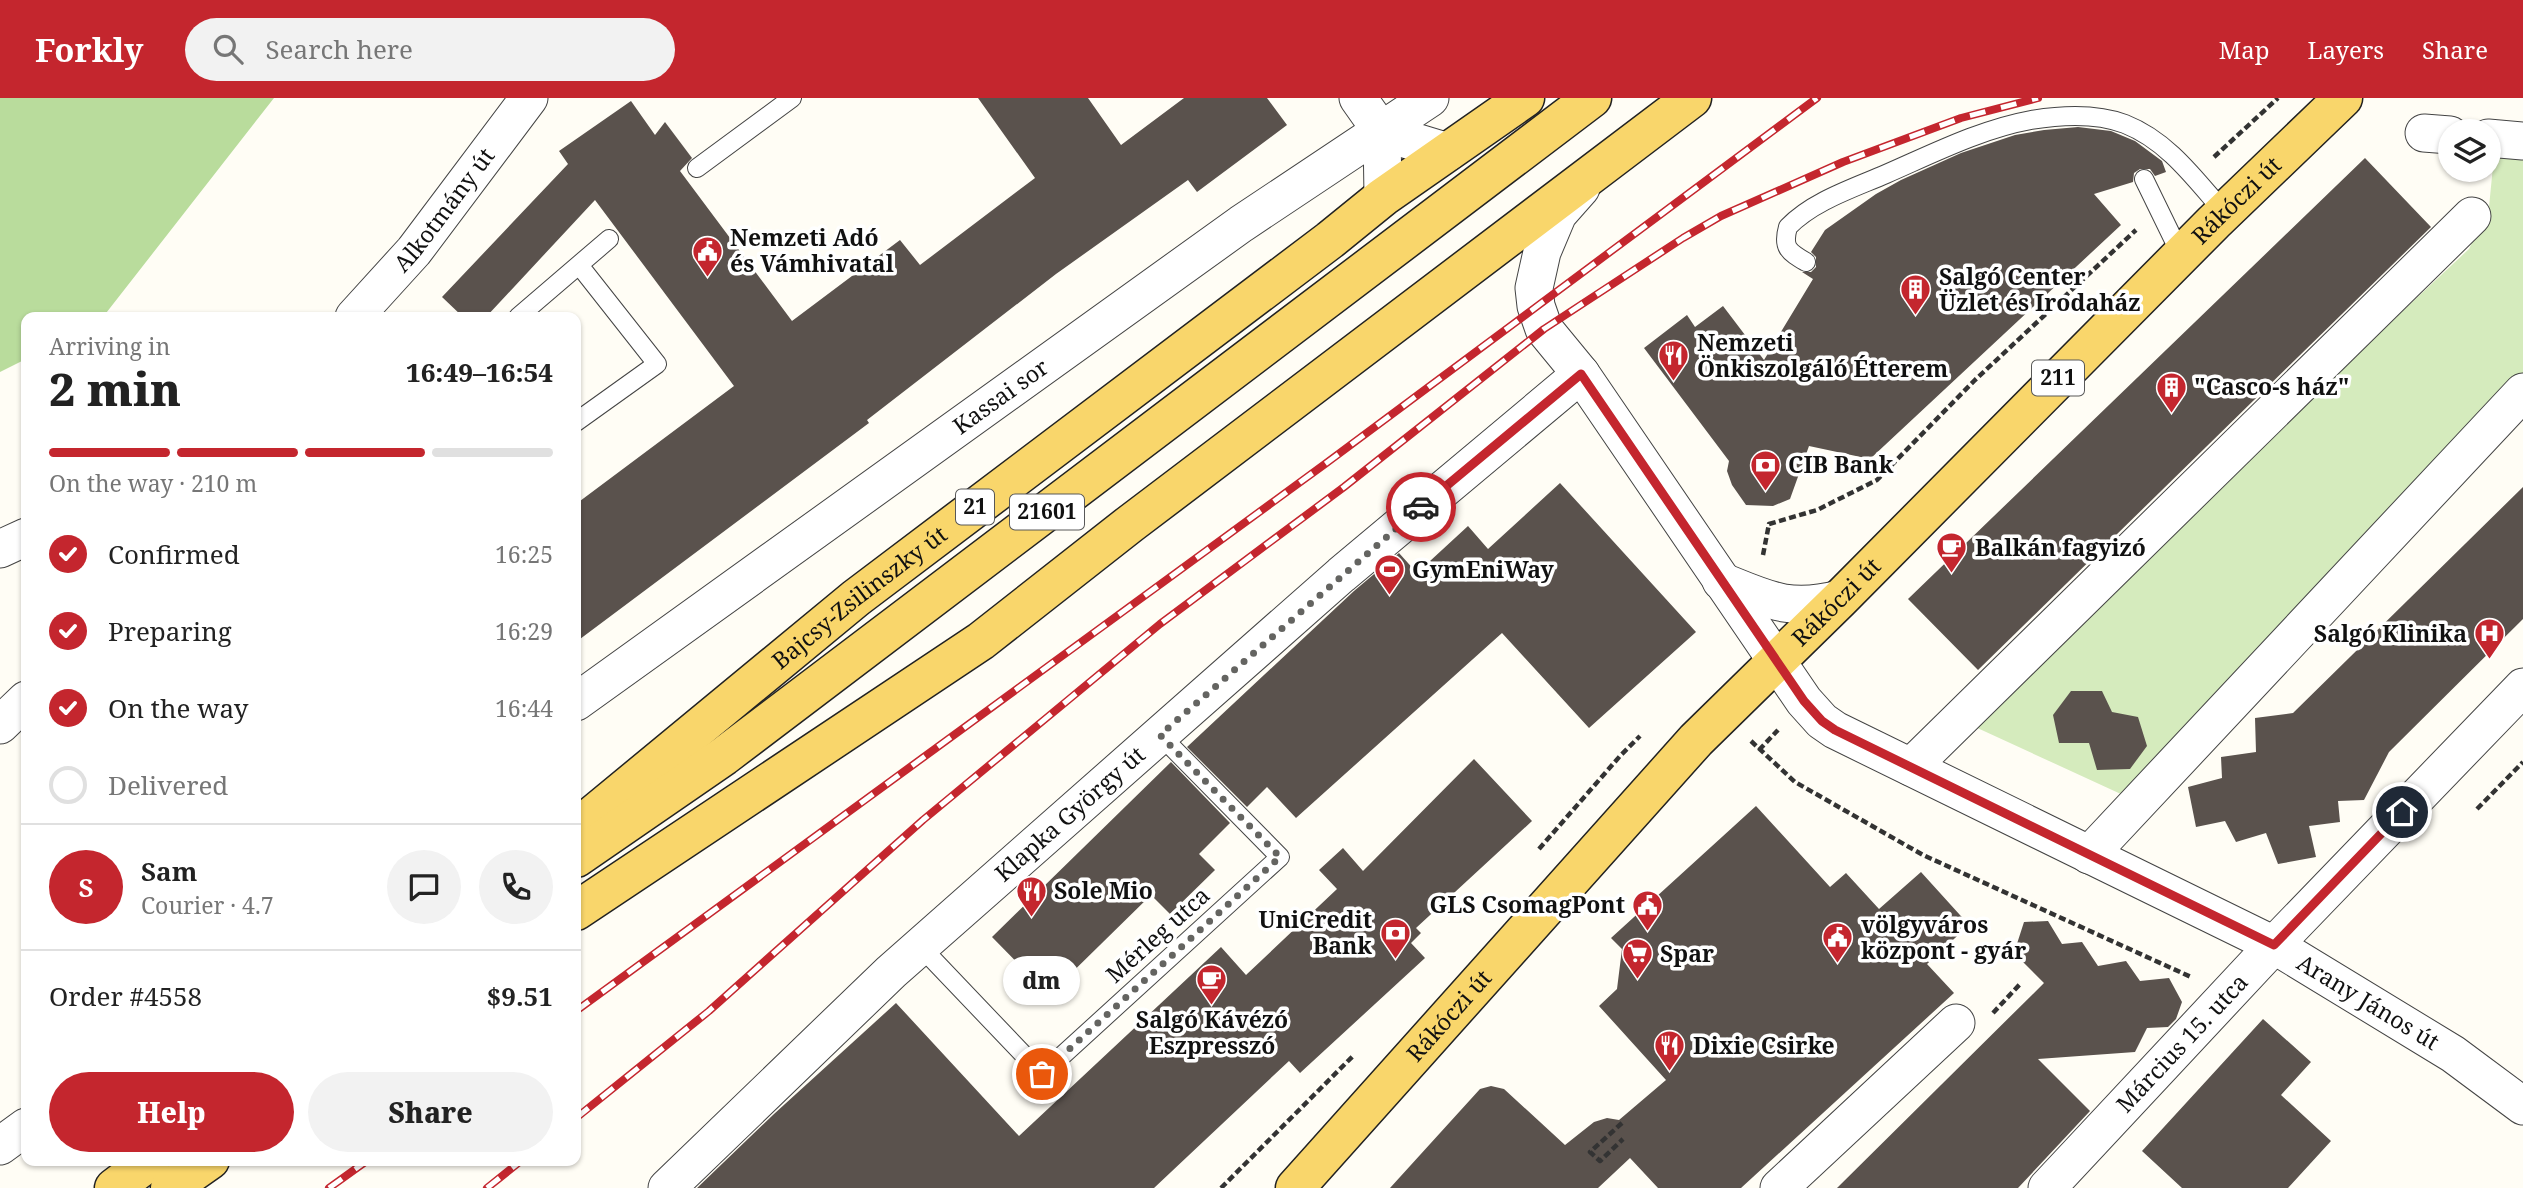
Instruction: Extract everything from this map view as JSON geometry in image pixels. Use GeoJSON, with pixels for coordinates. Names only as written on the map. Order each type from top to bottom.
{"type":"FeatureCollection","features":[{"type":"Feature","properties":{"kind":"main road","name":"21"},"geometry":{"type":"LineString","coordinates":[[1383,197],[1525,98]]}},
{"type":"Feature","properties":{"kind":"main road","name":"21601"},"geometry":{"type":"LineString","coordinates":[[581,855],[757,732],[1592,98]]}},
{"type":"Feature","properties":{"kind":"main road"},"geometry":{"type":"LineString","coordinates":[[581,908],[981,641],[1130,524],[1692,98]]}},
{"type":"Feature","properties":{"kind":"main road","name":"Rákóczi út"},"geometry":{"type":"LineString","coordinates":[[1294,1188],[1687,750],[2224,212],[2343,98]]}},
{"type":"Feature","properties":{"kind":"main road","name":"Bajcsy-Zsilinszky út"},"geometry":{"type":"LineString","coordinates":[[581,826],[856,598],[1278,280],[1383,197]]}},
{"type":"Feature","properties":{"kind":"main road","name":"21601"},"geometry":{"type":"LineString","coordinates":[[581,880],[604,855],[673,792]]}},
{"type":"Feature","properties":{"kind":"main road"},"geometry":{"type":"LineString","coordinates":[[114,1188],[143,1166]]}},
{"type":"Feature","properties":{"kind":"main road"},"geometry":{"type":"LineString","coordinates":[[170,1188],[201,1166]]}},
{"type":"Feature","properties":{"kind":"street","name":"Alkotmány út"},"geometry":{"type":"LineString","coordinates":[[359,312],[414,251],[528,98]]}},
{"type":"Feature","properties":{"kind":"street"},"geometry":{"type":"LineString","coordinates":[[1358,98],[1382,132],[1383,197]]}},
{"type":"Feature","properties":{"kind":"street","name":"Kassai sor"},"geometry":{"type":"LineString","coordinates":[[581,698],[1241,224],[1430,98]]}},
{"type":"Feature","properties":{"kind":"street"},"geometry":{"type":"LineString","coordinates":[[1382,132],[1448,152]]}},
{"type":"Feature","properties":{"kind":"street"},"geometry":{"type":"LineString","coordinates":[[2501,139],[2523,141]]}},
{"type":"Feature","properties":{"kind":"street","name":"Arany János út"},"geometry":{"type":"LineString","coordinates":[[1594,173],[1558,214],[1542,252],[1534,288],[1536,306],[1544,329],[1581,374],[1776,661],[1804,701],[1822,721],[1835,730],[2274,945],[2453,1054],[2523,1106]]}},
{"type":"Feature","properties":{"kind":"street"},"geometry":{"type":"LineString","coordinates":[[1911,767],[2472,216]]}},
{"type":"Feature","properties":{"kind":"street","name":"Klapka György út"},"geometry":{"type":"LineString","coordinates":[[667,1188],[920,946],[1341,575],[1581,374]]}},
{"type":"Feature","properties":{"kind":"street"},"geometry":{"type":"LineString","coordinates":[[2089,855],[2523,392]]}},
{"type":"Feature","properties":{"kind":"street"},"geometry":{"type":"LineString","coordinates":[[0,549],[21,539]]}},
{"type":"Feature","properties":{"kind":"street"},"geometry":{"type":"LineString","coordinates":[[0,576],[21,567]]}},
{"type":"Feature","properties":{"kind":"street"},"geometry":{"type":"LineString","coordinates":[[1721,581],[1756,595],[1799,606],[1840,599]]}},
{"type":"Feature","properties":{"kind":"street","name":"Március 15. utca"},"geometry":{"type":"LineString","coordinates":[[2047,1188],[2274,945],[2523,687]]}},
{"type":"Feature","properties":{"kind":"street"},"geometry":{"type":"LineString","coordinates":[[0,725],[21,705]]}},
{"type":"Feature","properties":{"kind":"street"},"geometry":{"type":"LineString","coordinates":[[1779,1188],[1956,1023]]}},
{"type":"Feature","properties":{"kind":"street"},"geometry":{"type":"LineString","coordinates":[[0,1146],[21,1131]]}},
{"type":"Feature","properties":{"kind":"lane"},"geometry":{"type":"LineString","coordinates":[[697,168],[792,98]]}},
{"type":"Feature","properties":{"kind":"lane"},"geometry":{"type":"LineString","coordinates":[[1805,262],[1789,252],[1786,244],[1788,227],[1802,215],[1844,192],[1922,159],[2003,127],[2031,120],[2069,116],[2097,117],[2124,124],[2159,143],[2224,212]]}},
{"type":"Feature","properties":{"kind":"lane"},"geometry":{"type":"LineString","coordinates":[[2144,179],[2181,255]]}},
{"type":"Feature","properties":{"kind":"lane"},"geometry":{"type":"LineString","coordinates":[[524,312],[609,239]]}},
{"type":"Feature","properties":{"kind":"lane"},"geometry":{"type":"LineString","coordinates":[[579,265],[657,364],[581,418]]}},
{"type":"Feature","properties":{"kind":"lane","name":"Mérleg utca"},"geometry":{"type":"LineString","coordinates":[[920,946],[1042,1074],[1280,857],[1160,735]]}},
{"type":"Feature","properties":{"kind":"path"},"geometry":{"type":"LineString","coordinates":[[2193,177],[2278,98]]}},
{"type":"Feature","properties":{"kind":"path"},"geometry":{"type":"LineString","coordinates":[[1756,595],[1769,524],[1816,510],[1877,480],[1975,380],[2159,208]]}},
{"type":"Feature","properties":{"kind":"path"},"geometry":{"type":"LineString","coordinates":[[1759,750],[1796,782],[1923,855],[2228,994]]}},
{"type":"Feature","properties":{"kind":"path"},"geometry":{"type":"LineString","coordinates":[[1539,850],[1620,756]]}},
{"type":"Feature","properties":{"kind":"path"},"geometry":{"type":"LineString","coordinates":[[2477,809],[2523,762]]}},
{"type":"Feature","properties":{"kind":"path"},"geometry":{"type":"LineString","coordinates":[[1221,1188],[1359,1051]]}},
{"type":"Feature","properties":{"kind":"path"},"geometry":{"type":"LineString","coordinates":[[1622,1124],[1590,1152],[1600,1161],[1623,1139]]}},
{"type":"Feature","properties":{"kind":"green space"},"geometry":{"type":"Polygon","coordinates":[[[0,98],[274,98],[107,312],[21,312],[21,362],[0,372],[0,98]]]}},
{"type":"Feature","properties":{"kind":"green space"},"geometry":{"type":"Polygon","coordinates":[[[2501,156],[2523,158],[2523,373],[2371,527],[2123,795],[1973,726],[2299,408],[2469,249],[2489,207],[2491,182],[2501,182],[2501,156]]]}},
{"type":"Feature","properties":{"kind":"building"},"geometry":{"type":"Polygon","coordinates":[[[978,98],[1088,98],[1121,145],[1184,98],[1267,98],[1287,125],[1197,192],[1188,180],[1056,274],[867,420],[869,423],[581,638],[581,500],[734,386],[595,200],[491,312],[458,312],[442,297],[568,164],[559,151],[631,101],[655,135],[665,122],[692,158],[680,171],[792,321],[900,240],[920,265],[1035,178],[978,98]]]}},
{"type":"Feature","properties":{"kind":"building","name":"Salgó Center Üzlet és Irodaház"},"geometry":{"type":"Polygon","coordinates":[[[2078,127],[2111,131],[2135,141],[2162,161],[2166,172],[2155,176],[2150,169],[2140,169],[2134,173],[2133,182],[2094,194],[2121,225],[1870,459],[1809,446],[1790,499],[1773,506],[1746,505],[1732,485],[1727,471],[1729,461],[1644,348],[1687,315],[1695,327],[1723,306],[1764,360],[1813,279],[1802,272],[1811,272],[1816,267],[1816,257],[1811,252],[1825,230],[1876,194],[1961,153],[2015,135],[2078,127]]]}},
{"type":"Feature","properties":{"kind":"building","name":"\"Casco-s ház\""},"geometry":{"type":"Polygon","coordinates":[[[2365,158],[2431,227],[1978,670],[1908,599],[2365,158]]]}},
{"type":"Feature","properties":{"kind":"building"},"geometry":{"type":"Polygon","coordinates":[[[1560,483],[1696,632],[1589,728],[1502,633],[1296,818],[1267,787],[1247,807],[1187,747],[1354,591],[1399,553],[1417,573],[1468,526],[1488,549],[1560,483]]]}},
{"type":"Feature","properties":{"kind":"building"},"geometry":{"type":"Polygon","coordinates":[[[2523,487],[2523,619],[2389,752],[2364,800],[2338,801],[2340,822],[2309,826],[2316,857],[2278,864],[2266,833],[2236,842],[2225,821],[2196,827],[2188,787],[2222,778],[2221,757],[2256,752],[2255,718],[2293,713],[2523,487]]]}},
{"type":"Feature","properties":{"kind":"building"},"geometry":{"type":"Polygon","coordinates":[[[2071,691],[2102,691],[2112,712],[2138,717],[2147,746],[2130,769],[2097,770],[2089,743],[2059,743],[2053,715],[2071,691]]]}},
{"type":"Feature","properties":{"kind":"building"},"geometry":{"type":"Polygon","coordinates":[[[1474,759],[1532,821],[1416,928],[1421,933],[1411,943],[1425,958],[1300,1073],[1289,1061],[1154,1188],[697,1188],[896,1003],[1019,1136],[1221,947],[1246,975],[1337,889],[1319,870],[1343,848],[1363,871],[1474,759]]]}},
{"type":"Feature","properties":{"kind":"building"},"geometry":{"type":"Polygon","coordinates":[[[1171,762],[1230,823],[1199,854],[1215,870],[1170,914],[1151,895],[1049,995],[992,937],[1171,762]]]}},
{"type":"Feature","properties":{"kind":"building"},"geometry":{"type":"Polygon","coordinates":[[[1756,806],[1830,887],[1846,873],[1879,909],[1921,872],[1969,925],[1927,964],[1954,993],[1741,1188],[1658,1188],[1630,1158],[1598,1188],[1390,1188],[1480,1089],[1491,1086],[1504,1089],[1565,1145],[1594,1122],[1607,1118],[1619,1120],[1666,1080],[1599,1006],[1617,989],[1622,949],[1611,938],[1756,806]]]}},
{"type":"Feature","properties":{"kind":"building"},"geometry":{"type":"Polygon","coordinates":[[[2048,921],[2062,944],[2082,942],[2098,966],[2126,961],[2140,981],[2169,978],[2182,1002],[2176,1019],[2168,1027],[2147,1028],[2135,1052],[2038,1059],[2090,1111],[2018,1188],[1837,1188],[2044,983],[2014,953],[2024,922],[2048,921]]]}},
{"type":"Feature","properties":{"kind":"building"},"geometry":{"type":"Polygon","coordinates":[[[2263,1019],[2311,1062],[2281,1095],[2331,1141],[2288,1188],[2182,1188],[2142,1151],[2263,1019]]]}},
{"type":"Feature","properties":{"kind":"railway"},"geometry":{"type":"LineString","coordinates":[[581,1007],[1325,464],[1817,98]]}},
{"type":"Feature","properties":{"kind":"railway"},"geometry":{"type":"LineString","coordinates":[[581,1114],[709,1011],[923,820],[1160,624],[1344,487],[1544,329],[1721,216],[1843,162],[1961,118],[2038,98]]}},
{"type":"Feature","properties":{"kind":"railway"},"geometry":{"type":"LineString","coordinates":[[329,1188],[360,1166]]}},
{"type":"Feature","properties":{"kind":"railway"},"geometry":{"type":"LineString","coordinates":[[487,1188],[514,1166]]}},
{"type":"Feature","properties":{"kind":"way so far"},"geometry":{"type":"LineString","coordinates":[[1042,1074],[1280,857],[1160,735],[1421,507]]}},
{"type":"Feature","properties":{"kind":"place","name":"Nemzeti Adó és Vámhivatal"},"geometry":{"type":"Point","coordinates":[707,278]}},
{"type":"Feature","properties":{"kind":"place","name":"Salgó Center Üzlet és Irodaház"},"geometry":{"type":"Point","coordinates":[1916,317]}},
{"type":"Feature","properties":{"kind":"place","name":"Nemzeti Önkiszolgáló Étterem"},"geometry":{"type":"Point","coordinates":[1674,383]}},
{"type":"Feature","properties":{"kind":"place","name":"\"Casco-s ház\""},"geometry":{"type":"Point","coordinates":[2171,414]}},
{"type":"Feature","properties":{"kind":"place","name":"CIB Bank"},"geometry":{"type":"Point","coordinates":[1765,492]}},
{"type":"Feature","properties":{"kind":"place","name":"Balkán fagyizó"},"geometry":{"type":"Point","coordinates":[1952,575]}},
{"type":"Feature","properties":{"kind":"place","name":"GymEniWay"},"geometry":{"type":"Point","coordinates":[1389,597]}},
{"type":"Feature","properties":{"kind":"place","name":"Salgó Klinika"},"geometry":{"type":"Point","coordinates":[2490,661]}},
{"type":"Feature","properties":{"kind":"place","name":"Sole Mio"},"geometry":{"type":"Point","coordinates":[1031,918]}},
{"type":"Feature","properties":{"kind":"place","name":"GLS CsomagPont"},"geometry":{"type":"Point","coordinates":[1648,932]}},
{"type":"Feature","properties":{"kind":"place","name":"UniCredit Bank"},"geometry":{"type":"Point","coordinates":[1395,960]}},
{"type":"Feature","properties":{"kind":"place","name":"völgyváros központ - gyár"},"geometry":{"type":"Point","coordinates":[1838,965]}},
{"type":"Feature","properties":{"kind":"place","name":"Spar"},"geometry":{"type":"Point","coordinates":[1637,981]}},
{"type":"Feature","properties":{"kind":"place","name":"Salgó Kávézó Eszpresszó"},"geometry":{"type":"Point","coordinates":[1212,1006]}},
{"type":"Feature","properties":{"kind":"place","name":"Dixie Csirke"},"geometry":{"type":"Point","coordinates":[1670,1073]}},
{"type":"Feature","properties":{"kind":"place","name":"dm"},"geometry":{"type":"Point","coordinates":[1042,1074]}},
{"type":"Feature","properties":{"kind":"route"},"geometry":{"type":"LineString","coordinates":[[1421,507],[1556,392],[1581,374],[1804,701],[1822,721],[1835,730],[2274,945],[2402,812]]}}]}
